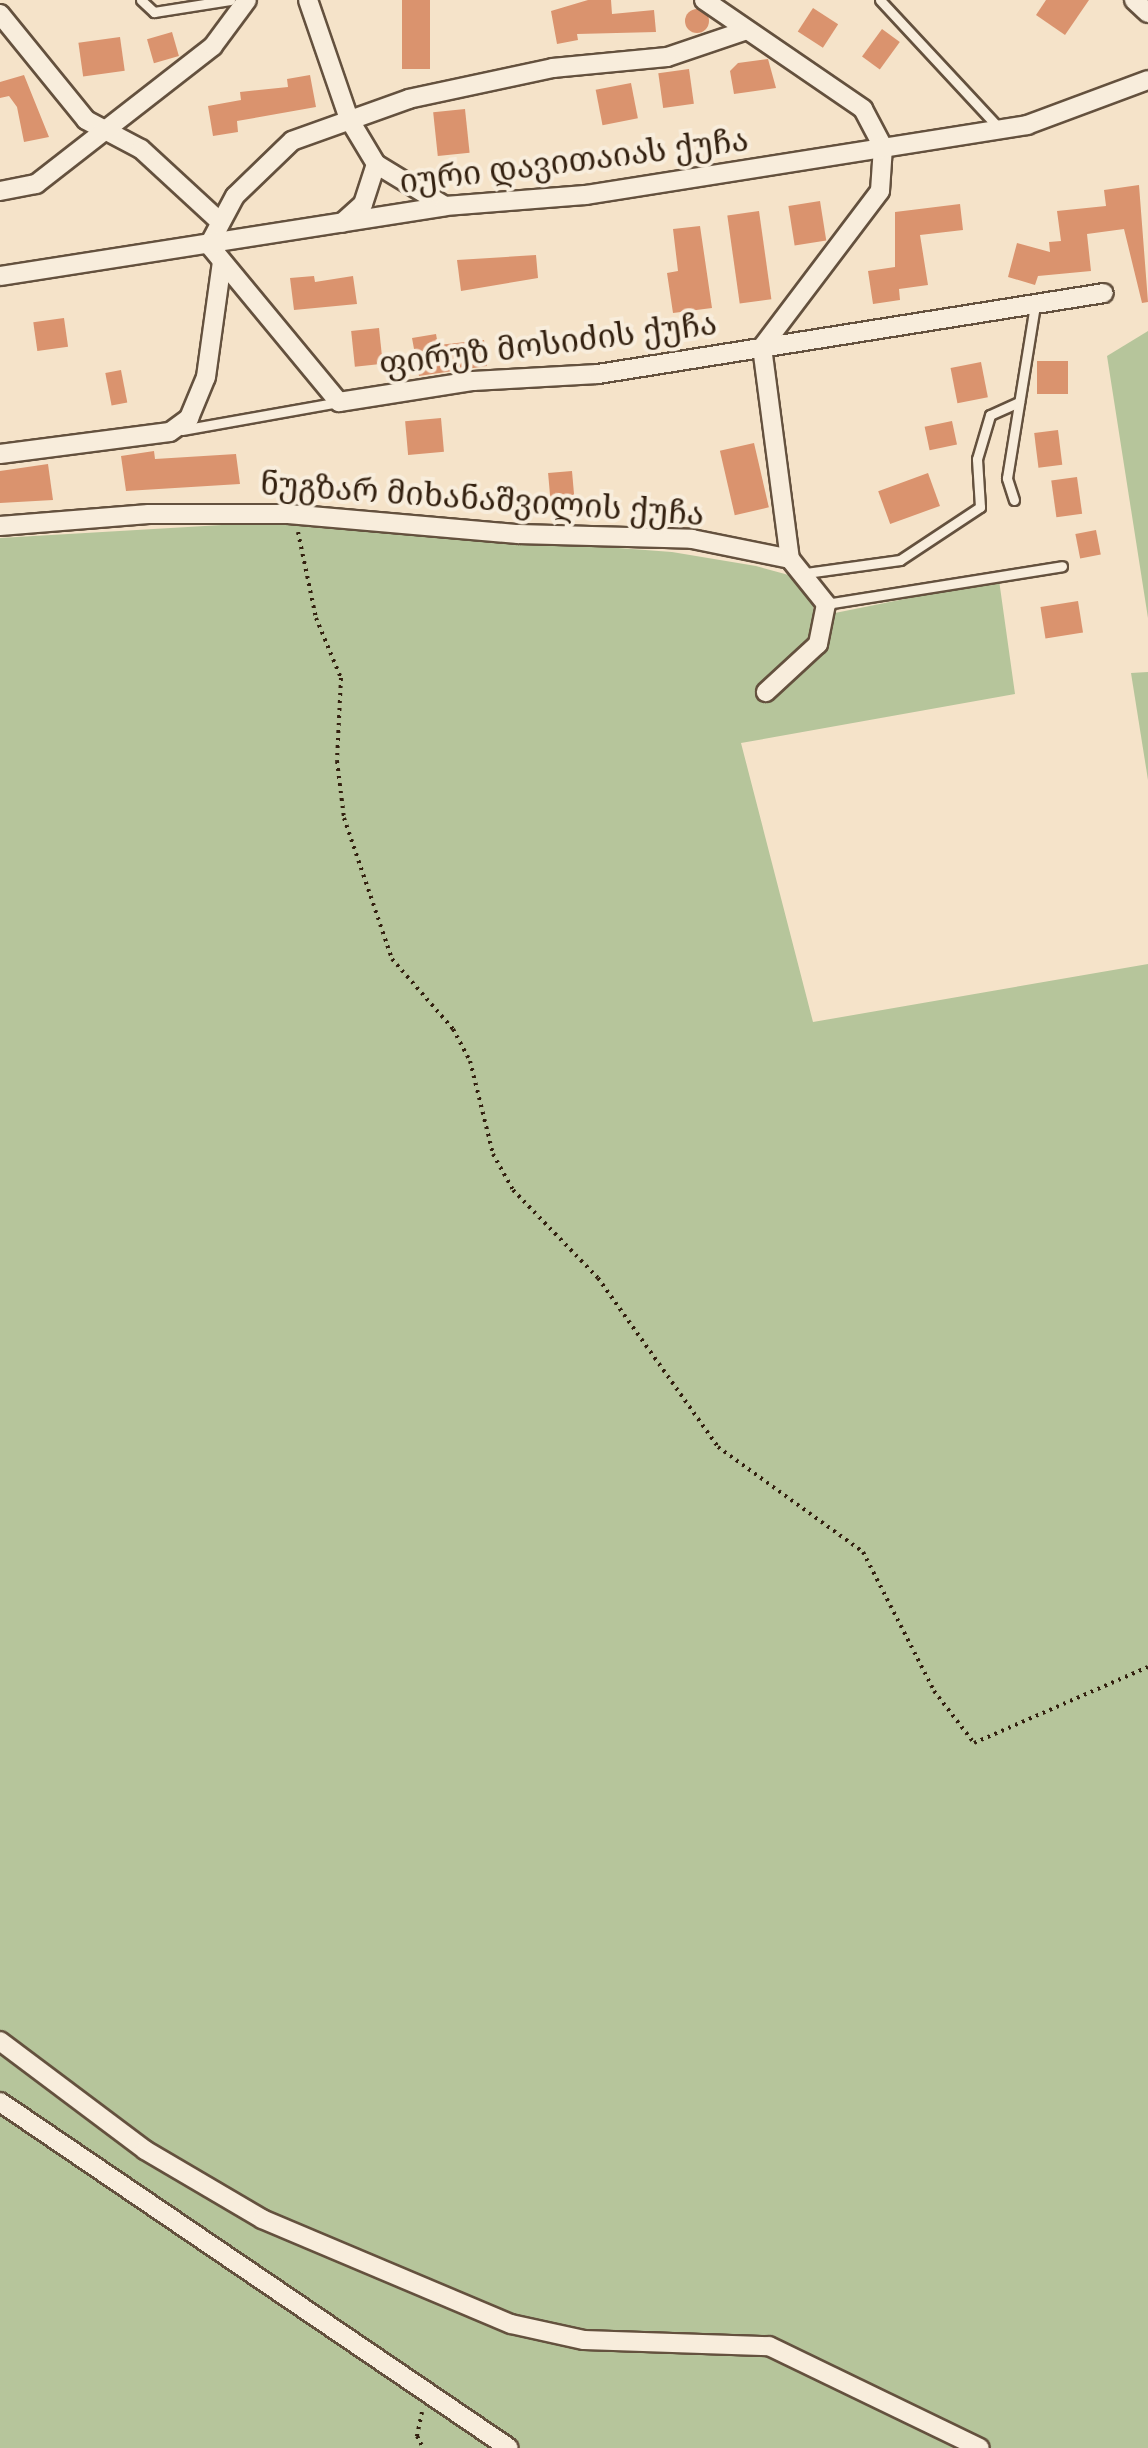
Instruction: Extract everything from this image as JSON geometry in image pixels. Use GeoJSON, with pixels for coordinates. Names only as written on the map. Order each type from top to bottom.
{"type":"FeatureCollection","features":[{"type":"Feature","properties":{"kind":"street"},"geometry":{"type":"LineString","coordinates":[[0,191],[36,184],[213,46],[247,0]]}},
{"type":"Feature","properties":{"kind":"street"},"geometry":{"type":"LineString","coordinates":[[308,0],[350,119],[376,164],[445,206]]}},
{"type":"Feature","properties":{"kind":"street"},"geometry":{"type":"LineString","coordinates":[[704,0],[863,109],[883,147],[880,191],[762,347],[790,560]]}},
{"type":"Feature","properties":{"kind":"street"},"geometry":{"type":"LineString","coordinates":[[1134,0],[1148,13]]}},
{"type":"Feature","properties":{"kind":"street"},"geometry":{"type":"LineString","coordinates":[[0,14],[86,120],[108,127],[218,220]]}},
{"type":"Feature","properties":{"kind":"street"},"geometry":{"type":"LineString","coordinates":[[339,402],[209,245],[218,220],[292,140],[350,119],[552,68],[666,57],[744,30]]}},
{"type":"Feature","properties":{"kind":"street","name":"იური დავითაიას ქუჩა"},"geometry":{"type":"LineString","coordinates":[[0,276],[445,206],[586,195],[1000,129],[1122,94],[1148,80]]}},
{"type":"Feature","properties":{"kind":"street"},"geometry":{"type":"LineString","coordinates":[[342,223],[362,204],[376,164]]}},
{"type":"Feature","properties":{"kind":"street"},"geometry":{"type":"LineString","coordinates":[[170,432],[189,418],[206,377],[222,262]]}},
{"type":"Feature","properties":{"kind":"street","name":"ფირუზ მოსიძის ქუჩა"},"geometry":{"type":"LineString","coordinates":[[339,402],[472,381],[598,374],[1104,293]]}},
{"type":"Feature","properties":{"kind":"street","name":"ფირუზ მოსიძის ქუჩა"},"geometry":{"type":"LineString","coordinates":[[0,454],[170,432]]}},
{"type":"Feature","properties":{"kind":"street","name":"ნუგზარ მიხანაშვილის ქუჩა"},"geometry":{"type":"LineString","coordinates":[[0,526],[149,514],[288,514],[518,534],[676,538],[790,560],[806,573],[826,604]]}},
{"type":"Feature","properties":{"kind":"street"},"geometry":{"type":"LineString","coordinates":[[766,692],[818,644],[826,604]]}},
{"type":"Feature","properties":{"kind":"street"},"geometry":{"type":"LineString","coordinates":[[0,2041],[145,2150],[262,2219],[511,2324],[584,2340],[768,2346],[980,2448]]}},
{"type":"Feature","properties":{"kind":"street"},"geometry":{"type":"LineString","coordinates":[[0,2102],[429,2388],[509,2448]]}},
{"type":"Feature","properties":{"kind":"lane"},"geometry":{"type":"LineString","coordinates":[[141,0],[154,12],[230,0]]}},
{"type":"Feature","properties":{"kind":"lane"},"geometry":{"type":"LineString","coordinates":[[880,0],[1000,129]]}},
{"type":"Feature","properties":{"kind":"lane"},"geometry":{"type":"LineString","coordinates":[[1014,500],[1007,478],[1036,302]]}},
{"type":"Feature","properties":{"kind":"lane","name":"ფირუზ მოსიძის ქუჩა"},"geometry":{"type":"LineString","coordinates":[[170,432],[339,402]]}},
{"type":"Feature","properties":{"kind":"lane"},"geometry":{"type":"LineString","coordinates":[[806,573],[900,560],[980,507],[978,459],[990,415],[1020,402]]}},
{"type":"Feature","properties":{"kind":"lane"},"geometry":{"type":"LineString","coordinates":[[826,604],[1062,566]]}},
{"type":"Feature","properties":{"kind":"path"},"geometry":{"type":"LineString","coordinates":[[288,514],[304,543],[316,618],[341,678],[337,761],[344,818],[392,959],[453,1029],[470,1061],[493,1154],[514,1190],[598,1278],[718,1447],[863,1552],[934,1691],[974,1743],[1148,1667]]}},
{"type":"Feature","properties":{"kind":"path"},"geometry":{"type":"LineString","coordinates":[[423,2448],[417,2436],[429,2388]]}},
{"type":"Feature","properties":{"kind":"green space"},"geometry":{"type":"Polygon","coordinates":[[[1148,331],[1148,618],[1107,356],[1148,331]]]}},
{"type":"Feature","properties":{"kind":"green space"},"geometry":{"type":"Polygon","coordinates":[[[271,522],[672,552],[756,566],[796,577],[811,596],[815,617],[999,580],[1015,694],[741,743],[813,1022],[1148,964],[1148,2448],[0,2448],[0,538],[271,522]]]}},
{"type":"Feature","properties":{"kind":"green space"},"geometry":{"type":"Polygon","coordinates":[[[1148,672],[1148,780],[1131,673],[1148,672]]]}},
{"type":"Feature","properties":{"kind":"building"},"geometry":{"type":"Polygon","coordinates":[[[402,0],[430,0],[430,69],[402,69],[402,0]]]}},
{"type":"Feature","properties":{"kind":"building"},"geometry":{"type":"Polygon","coordinates":[[[588,0],[611,0],[612,14],[654,10],[656,32],[577,34],[578,40],[557,44],[551,11],[588,0]]]}},
{"type":"Feature","properties":{"kind":"building"},"geometry":{"type":"Polygon","coordinates":[[[1046,0],[1089,0],[1065,35],[1036,15],[1046,0]]]}},
{"type":"Feature","properties":{"kind":"building"},"geometry":{"type":"Polygon","coordinates":[[[813,8],[838,24],[823,48],[798,31],[813,8]]]}},
{"type":"Feature","properties":{"kind":"building"},"geometry":{"type":"Polygon","coordinates":[[[697,9],[706,12],[706,30],[697,33],[688,30],[685,21],[688,12],[697,9]]]}},
{"type":"Feature","properties":{"kind":"building"},"geometry":{"type":"Polygon","coordinates":[[[882,29],[900,42],[880,69],[862,57],[882,29]]]}},
{"type":"Feature","properties":{"kind":"building"},"geometry":{"type":"Polygon","coordinates":[[[172,32],[179,56],[154,63],[147,39],[172,32]]]}},
{"type":"Feature","properties":{"kind":"building"},"geometry":{"type":"Polygon","coordinates":[[[120,37],[125,71],[83,77],[78,43],[120,37]]]}},
{"type":"Feature","properties":{"kind":"building"},"geometry":{"type":"Polygon","coordinates":[[[768,59],[776,88],[734,94],[730,71],[738,63],[768,59]]]}},
{"type":"Feature","properties":{"kind":"building"},"geometry":{"type":"Polygon","coordinates":[[[689,69],[694,104],[663,108],[658,73],[689,69]]]}},
{"type":"Feature","properties":{"kind":"building"},"geometry":{"type":"Polygon","coordinates":[[[24,75],[49,137],[24,142],[17,107],[9,96],[0,98],[0,82],[24,75]]]}},
{"type":"Feature","properties":{"kind":"building"},"geometry":{"type":"Polygon","coordinates":[[[310,75],[316,107],[237,121],[238,132],[213,136],[208,106],[241,100],[240,92],[288,87],[287,79],[310,75]]]}},
{"type":"Feature","properties":{"kind":"building"},"geometry":{"type":"Polygon","coordinates":[[[631,83],[638,118],[603,125],[596,90],[631,83]]]}},
{"type":"Feature","properties":{"kind":"building"},"geometry":{"type":"Polygon","coordinates":[[[465,109],[470,153],[438,156],[433,112],[465,109]]]}},
{"type":"Feature","properties":{"kind":"building"},"geometry":{"type":"Polygon","coordinates":[[[1139,185],[1148,302],[1142,303],[1124,229],[1087,234],[1091,271],[1038,276],[1035,285],[1008,277],[1017,243],[1050,252],[1049,242],[1061,241],[1057,211],[1106,206],[1104,190],[1139,185]]]}},
{"type":"Feature","properties":{"kind":"building"},"geometry":{"type":"Polygon","coordinates":[[[820,201],[826,241],[795,246],[788,206],[820,201]]]}},
{"type":"Feature","properties":{"kind":"building"},"geometry":{"type":"Polygon","coordinates":[[[960,204],[963,230],[920,235],[928,285],[899,289],[900,300],[873,304],[868,271],[895,267],[895,212],[960,204]]]}},
{"type":"Feature","properties":{"kind":"building"},"geometry":{"type":"Polygon","coordinates":[[[759,211],[771,299],[740,304],[727,215],[759,211]]]}},
{"type":"Feature","properties":{"kind":"building"},"geometry":{"type":"Polygon","coordinates":[[[700,226],[712,308],[673,313],[667,273],[678,271],[673,229],[700,226]]]}},
{"type":"Feature","properties":{"kind":"building"},"geometry":{"type":"Polygon","coordinates":[[[536,255],[538,278],[461,291],[457,260],[536,255]]]}},
{"type":"Feature","properties":{"kind":"building"},"geometry":{"type":"Polygon","coordinates":[[[314,276],[315,282],[353,276],[357,304],[294,310],[290,278],[314,276]]]}},
{"type":"Feature","properties":{"kind":"building"},"geometry":{"type":"Polygon","coordinates":[[[64,318],[68,347],[37,351],[33,322],[64,318]]]}},
{"type":"Feature","properties":{"kind":"building"},"geometry":{"type":"Polygon","coordinates":[[[379,328],[383,364],[355,367],[351,331],[379,328]]]}},
{"type":"Feature","properties":{"kind":"building"},"geometry":{"type":"Polygon","coordinates":[[[436,334],[438,345],[484,340],[487,366],[419,376],[412,338],[436,334]]]}},
{"type":"Feature","properties":{"kind":"building"},"geometry":{"type":"Polygon","coordinates":[[[1037,361],[1068,361],[1068,394],[1037,394],[1037,361]]]}},
{"type":"Feature","properties":{"kind":"building"},"geometry":{"type":"Polygon","coordinates":[[[981,362],[988,397],[957,403],[951,368],[981,362]]]}},
{"type":"Feature","properties":{"kind":"building"},"geometry":{"type":"Polygon","coordinates":[[[121,370],[127,402],[112,405],[105,373],[121,370]]]}},
{"type":"Feature","properties":{"kind":"building"},"geometry":{"type":"Polygon","coordinates":[[[441,418],[444,452],[408,455],[405,421],[441,418]]]}},
{"type":"Feature","properties":{"kind":"building"},"geometry":{"type":"Polygon","coordinates":[[[952,421],[957,444],[930,450],[925,427],[952,421]]]}},
{"type":"Feature","properties":{"kind":"building"},"geometry":{"type":"Polygon","coordinates":[[[1058,430],[1062,465],[1038,468],[1034,433],[1058,430]]]}},
{"type":"Feature","properties":{"kind":"building"},"geometry":{"type":"Polygon","coordinates":[[[754,443],[769,507],[735,515],[720,451],[754,443]]]}},
{"type":"Feature","properties":{"kind":"building"},"geometry":{"type":"Polygon","coordinates":[[[154,451],[155,459],[236,454],[240,484],[126,491],[121,456],[154,451]]]}},
{"type":"Feature","properties":{"kind":"building"},"geometry":{"type":"Polygon","coordinates":[[[48,464],[53,500],[0,503],[0,471],[48,464]]]}},
{"type":"Feature","properties":{"kind":"building"},"geometry":{"type":"Polygon","coordinates":[[[572,471],[575,503],[551,505],[548,473],[572,471]]]}},
{"type":"Feature","properties":{"kind":"building"},"geometry":{"type":"Polygon","coordinates":[[[928,473],[940,506],[890,524],[878,491],[928,473]]]}},
{"type":"Feature","properties":{"kind":"building"},"geometry":{"type":"Polygon","coordinates":[[[1077,477],[1082,514],[1056,517],[1051,481],[1077,477]]]}},
{"type":"Feature","properties":{"kind":"building"},"geometry":{"type":"Polygon","coordinates":[[[1096,530],[1101,555],[1080,559],[1075,534],[1096,530]]]}},
{"type":"Feature","properties":{"kind":"building"},"geometry":{"type":"Polygon","coordinates":[[[1078,601],[1083,633],[1045,639],[1040,607],[1078,601]]]}}]}
